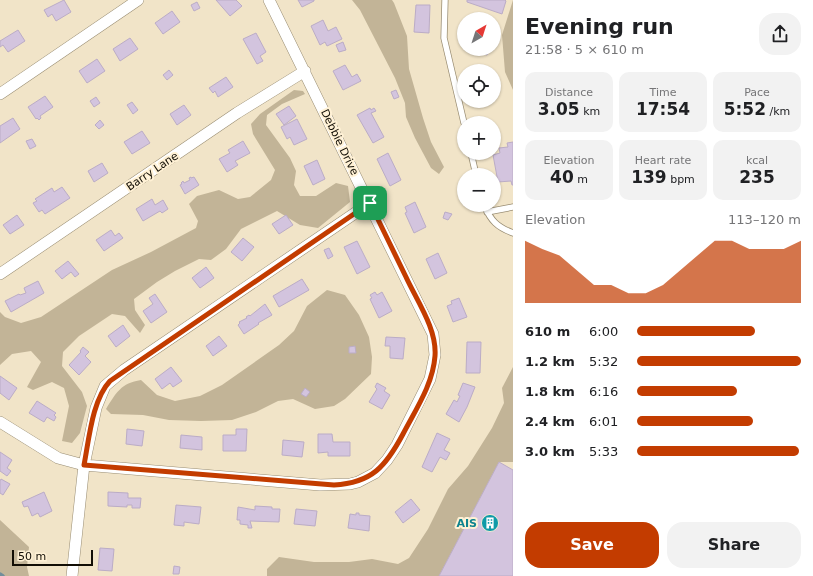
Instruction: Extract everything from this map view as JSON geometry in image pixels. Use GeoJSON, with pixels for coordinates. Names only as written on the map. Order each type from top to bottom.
{"type":"FeatureCollection","features":[{"type":"Feature","properties":{"kind":"street"},"geometry":{"type":"LineString","coordinates":[[0,94],[138,0]]}},
{"type":"Feature","properties":{"kind":"street","name":"Debbie Drive"},"geometry":{"type":"LineString","coordinates":[[0,422],[58,458],[84,465],[334,485],[358,482],[368,477],[381,467],[397,445],[427,386],[434,365],[435,344],[433,334],[269,0]]}},
{"type":"Feature","properties":{"kind":"street","name":"Barry Lane"},"geometry":{"type":"LineString","coordinates":[[0,274],[237,113],[305,71]]}},
{"type":"Feature","properties":{"kind":"street"},"geometry":{"type":"LineString","coordinates":[[72,576],[84,465],[96,408],[101,393],[110,381],[370,203]]}},
{"type":"Feature","properties":{"kind":"lane"},"geometry":{"type":"LineString","coordinates":[[445,0],[444,38],[462,116]]}},
{"type":"Feature","properties":{"kind":"lane"},"geometry":{"type":"LineString","coordinates":[[501,209],[513,207]]}},
{"type":"Feature","properties":{"kind":"lane"},"geometry":{"type":"LineString","coordinates":[[487,212],[498,227],[513,233]]}},
{"type":"Feature","properties":{"kind":"shaded area"},"geometry":{"type":"Polygon","coordinates":[[[352,0],[392,0],[394,3],[407,36],[409,69],[423,118],[431,142],[444,167],[439,174],[431,168],[415,138],[406,117],[405,103],[395,78],[360,10],[352,0]]]}},
{"type":"Feature","properties":{"kind":"shaded area"},"geometry":{"type":"Polygon","coordinates":[[[513,0],[513,90],[505,72],[502,35],[513,0]]]}},
{"type":"Feature","properties":{"kind":"shaded area"},"geometry":{"type":"Polygon","coordinates":[[[294,90],[303,91],[305,94],[282,104],[267,115],[266,125],[290,158],[296,171],[294,185],[300,196],[316,196],[336,183],[348,186],[350,202],[318,228],[300,225],[277,211],[241,229],[226,249],[211,260],[199,259],[175,271],[134,299],[135,310],[145,325],[140,333],[125,316],[112,314],[79,336],[63,352],[62,366],[82,392],[87,406],[80,433],[72,443],[62,441],[69,406],[64,388],[52,382],[33,390],[27,387],[41,362],[31,351],[12,354],[0,365],[0,312],[5,317],[21,323],[41,317],[112,270],[151,252],[196,228],[198,221],[189,204],[197,196],[219,190],[238,199],[250,197],[271,180],[275,170],[253,134],[251,124],[260,114],[294,90]]]}},
{"type":"Feature","properties":{"kind":"shaded area"},"geometry":{"type":"Polygon","coordinates":[[[327,290],[345,295],[359,315],[369,337],[372,357],[371,374],[345,399],[334,406],[315,409],[293,399],[278,401],[256,412],[232,420],[201,421],[169,420],[143,415],[111,414],[106,409],[116,394],[124,386],[134,381],[141,380],[157,395],[175,401],[200,396],[222,385],[279,345],[294,331],[307,306],[327,290]]]}},
{"type":"Feature","properties":{"kind":"shaded area"},"geometry":{"type":"Polygon","coordinates":[[[513,367],[513,462],[499,462],[439,576],[267,576],[267,569],[279,557],[314,562],[349,562],[372,559],[398,564],[409,558],[428,529],[448,489],[468,466],[492,428],[504,403],[502,388],[513,367]]]}},
{"type":"Feature","properties":{"kind":"shaded area"},"geometry":{"type":"Polygon","coordinates":[[[0,520],[29,547],[27,567],[29,576],[0,576],[0,520]]]}},
{"type":"Feature","properties":{"kind":"building"},"geometry":{"type":"Polygon","coordinates":[[[64,0],[71,12],[56,21],[52,14],[48,17],[44,10],[64,0]]]}},
{"type":"Feature","properties":{"kind":"building"},"geometry":{"type":"Polygon","coordinates":[[[216,0],[236,0],[242,6],[230,16],[216,0]]]}},
{"type":"Feature","properties":{"kind":"building"},"geometry":{"type":"Polygon","coordinates":[[[298,0],[314,0],[314,1],[302,7],[298,0]]]}},
{"type":"Feature","properties":{"kind":"building"},"geometry":{"type":"Polygon","coordinates":[[[467,0],[506,1],[502,14],[501,12],[496,12],[467,2],[467,0]]]}},
{"type":"Feature","properties":{"kind":"building"},"geometry":{"type":"Polygon","coordinates":[[[197,2],[200,8],[194,11],[191,5],[197,2]]]}},
{"type":"Feature","properties":{"kind":"building"},"geometry":{"type":"Polygon","coordinates":[[[416,5],[430,5],[429,33],[414,32],[416,5]]]}},
{"type":"Feature","properties":{"kind":"building"},"geometry":{"type":"Polygon","coordinates":[[[172,11],[180,22],[163,34],[155,23],[172,11]]]}},
{"type":"Feature","properties":{"kind":"building"},"geometry":{"type":"Polygon","coordinates":[[[323,20],[328,31],[336,27],[342,39],[327,46],[325,42],[320,45],[311,26],[323,20]]]}},
{"type":"Feature","properties":{"kind":"building"},"geometry":{"type":"Polygon","coordinates":[[[18,30],[25,41],[8,52],[3,45],[0,47],[0,41],[18,30]]]}},
{"type":"Feature","properties":{"kind":"building"},"geometry":{"type":"Polygon","coordinates":[[[256,33],[266,52],[260,56],[263,61],[257,64],[243,39],[256,33]]]}},
{"type":"Feature","properties":{"kind":"building"},"geometry":{"type":"Polygon","coordinates":[[[130,38],[138,49],[120,61],[113,49],[130,38]]]}},
{"type":"Feature","properties":{"kind":"building"},"geometry":{"type":"Polygon","coordinates":[[[343,42],[346,50],[339,52],[336,45],[343,42]]]}},
{"type":"Feature","properties":{"kind":"building"},"geometry":{"type":"Polygon","coordinates":[[[97,59],[105,71],[87,83],[79,71],[97,59]]]}},
{"type":"Feature","properties":{"kind":"building"},"geometry":{"type":"Polygon","coordinates":[[[345,65],[352,77],[357,74],[361,81],[343,90],[333,71],[345,65]]]}},
{"type":"Feature","properties":{"kind":"building"},"geometry":{"type":"Polygon","coordinates":[[[169,70],[173,75],[167,80],[163,75],[169,70]]]}},
{"type":"Feature","properties":{"kind":"building"},"geometry":{"type":"Polygon","coordinates":[[[226,77],[233,87],[218,97],[215,91],[213,93],[209,88],[226,77]]]}},
{"type":"Feature","properties":{"kind":"building"},"geometry":{"type":"Polygon","coordinates":[[[396,90],[399,97],[394,99],[391,92],[396,90]]]}},
{"type":"Feature","properties":{"kind":"building"},"geometry":{"type":"Polygon","coordinates":[[[45,96],[53,107],[40,116],[41,118],[39,120],[37,118],[36,119],[28,107],[45,96]]]}},
{"type":"Feature","properties":{"kind":"building"},"geometry":{"type":"Polygon","coordinates":[[[96,97],[100,103],[94,107],[90,101],[96,97]]]}},
{"type":"Feature","properties":{"kind":"building"},"geometry":{"type":"Polygon","coordinates":[[[132,102],[138,110],[133,114],[127,105],[132,102]]]}},
{"type":"Feature","properties":{"kind":"building"},"geometry":{"type":"Polygon","coordinates":[[[184,105],[191,115],[177,125],[170,114],[184,105]]]}},
{"type":"Feature","properties":{"kind":"building"},"geometry":{"type":"Polygon","coordinates":[[[289,106],[296,116],[284,125],[276,114],[289,106]]]}},
{"type":"Feature","properties":{"kind":"building"},"geometry":{"type":"Polygon","coordinates":[[[370,108],[371,110],[374,108],[376,111],[371,113],[384,137],[373,143],[357,115],[370,108]]]}},
{"type":"Feature","properties":{"kind":"building"},"geometry":{"type":"Polygon","coordinates":[[[13,118],[20,129],[0,143],[0,126],[13,118]]]}},
{"type":"Feature","properties":{"kind":"building"},"geometry":{"type":"Polygon","coordinates":[[[297,119],[307,139],[294,145],[290,137],[287,139],[281,127],[297,119]]]}},
{"type":"Feature","properties":{"kind":"building"},"geometry":{"type":"Polygon","coordinates":[[[100,120],[104,125],[99,129],[95,125],[100,120]]]}},
{"type":"Feature","properties":{"kind":"building"},"geometry":{"type":"Polygon","coordinates":[[[142,131],[150,143],[132,154],[124,142],[142,131]]]}},
{"type":"Feature","properties":{"kind":"building"},"geometry":{"type":"Polygon","coordinates":[[[32,139],[36,146],[30,149],[26,141],[32,139]]]}},
{"type":"Feature","properties":{"kind":"building"},"geometry":{"type":"Polygon","coordinates":[[[243,141],[250,153],[235,161],[238,165],[227,172],[219,159],[230,153],[228,150],[243,141]]]}},
{"type":"Feature","properties":{"kind":"building"},"geometry":{"type":"Polygon","coordinates":[[[513,142],[513,185],[511,181],[501,182],[501,168],[495,168],[494,160],[501,160],[501,148],[508,147],[507,143],[513,142]]]}},
{"type":"Feature","properties":{"kind":"building"},"geometry":{"type":"Polygon","coordinates":[[[388,153],[401,180],[390,186],[377,159],[388,153]]]}},
{"type":"Feature","properties":{"kind":"building"},"geometry":{"type":"Polygon","coordinates":[[[317,160],[325,179],[313,185],[304,166],[317,160]]]}},
{"type":"Feature","properties":{"kind":"building"},"geometry":{"type":"Polygon","coordinates":[[[102,163],[108,173],[94,182],[88,171],[102,163]]]}},
{"type":"Feature","properties":{"kind":"building"},"geometry":{"type":"Polygon","coordinates":[[[194,177],[199,185],[185,194],[180,185],[183,181],[184,183],[190,180],[189,178],[194,177]]]}},
{"type":"Feature","properties":{"kind":"building"},"geometry":{"type":"Polygon","coordinates":[[[62,187],[70,198],[45,214],[42,210],[39,212],[33,203],[37,201],[35,199],[52,188],[54,192],[62,187]]]}},
{"type":"Feature","properties":{"kind":"building"},"geometry":{"type":"Polygon","coordinates":[[[152,199],[155,205],[163,200],[168,209],[162,213],[160,211],[143,221],[136,209],[152,199]]]}},
{"type":"Feature","properties":{"kind":"building"},"geometry":{"type":"Polygon","coordinates":[[[415,202],[426,227],[414,233],[405,213],[407,212],[405,207],[415,202]]]}},
{"type":"Feature","properties":{"kind":"building"},"geometry":{"type":"Polygon","coordinates":[[[445,212],[452,214],[448,220],[443,218],[445,212]]]}},
{"type":"Feature","properties":{"kind":"building"},"geometry":{"type":"Polygon","coordinates":[[[17,215],[24,225],[10,234],[3,225],[17,215]]]}},
{"type":"Feature","properties":{"kind":"building"},"geometry":{"type":"Polygon","coordinates":[[[286,215],[293,225],[279,234],[272,224],[286,215]]]}},
{"type":"Feature","properties":{"kind":"building"},"geometry":{"type":"Polygon","coordinates":[[[111,230],[115,236],[119,233],[123,238],[104,251],[96,240],[111,230]]]}},
{"type":"Feature","properties":{"kind":"building"},"geometry":{"type":"Polygon","coordinates":[[[243,238],[254,247],[242,261],[231,252],[243,238]]]}},
{"type":"Feature","properties":{"kind":"building"},"geometry":{"type":"Polygon","coordinates":[[[357,241],[370,267],[357,274],[344,247],[357,241]]]}},
{"type":"Feature","properties":{"kind":"building"},"geometry":{"type":"Polygon","coordinates":[[[329,248],[333,256],[328,259],[324,250],[329,248]]]}},
{"type":"Feature","properties":{"kind":"building"},"geometry":{"type":"Polygon","coordinates":[[[438,253],[447,273],[435,279],[426,259],[438,253]]]}},
{"type":"Feature","properties":{"kind":"building"},"geometry":{"type":"Polygon","coordinates":[[[68,261],[79,274],[75,277],[71,272],[62,279],[55,271],[68,261]]]}},
{"type":"Feature","properties":{"kind":"building"},"geometry":{"type":"Polygon","coordinates":[[[206,267],[214,278],[200,288],[192,278],[206,267]]]}},
{"type":"Feature","properties":{"kind":"building"},"geometry":{"type":"Polygon","coordinates":[[[302,279],[309,290],[279,307],[273,296],[302,279]]]}},
{"type":"Feature","properties":{"kind":"building"},"geometry":{"type":"Polygon","coordinates":[[[38,281],[44,293],[11,312],[5,301],[19,294],[26,293],[24,288],[38,281]]]}},
{"type":"Feature","properties":{"kind":"building"},"geometry":{"type":"Polygon","coordinates":[[[375,292],[377,295],[382,292],[392,311],[379,318],[370,299],[372,298],[370,295],[375,292]]]}},
{"type":"Feature","properties":{"kind":"building"},"geometry":{"type":"Polygon","coordinates":[[[155,294],[167,312],[151,323],[143,311],[153,304],[149,298],[155,294]]]}},
{"type":"Feature","properties":{"kind":"building"},"geometry":{"type":"Polygon","coordinates":[[[459,298],[467,317],[453,322],[447,306],[452,304],[451,301],[459,298]]]}},
{"type":"Feature","properties":{"kind":"building"},"geometry":{"type":"Polygon","coordinates":[[[265,304],[272,315],[258,323],[259,324],[244,334],[238,325],[240,323],[239,322],[247,318],[246,317],[249,315],[250,316],[265,304]]]}},
{"type":"Feature","properties":{"kind":"building"},"geometry":{"type":"Polygon","coordinates":[[[123,325],[130,336],[116,347],[108,336],[123,325]]]}},
{"type":"Feature","properties":{"kind":"building"},"geometry":{"type":"Polygon","coordinates":[[[219,336],[227,346],[213,356],[206,346],[219,336]]]}},
{"type":"Feature","properties":{"kind":"building"},"geometry":{"type":"Polygon","coordinates":[[[386,337],[405,338],[403,359],[390,358],[390,346],[385,346],[386,337]]]}},
{"type":"Feature","properties":{"kind":"building"},"geometry":{"type":"Polygon","coordinates":[[[467,342],[481,342],[480,373],[466,373],[467,342]]]}},
{"type":"Feature","properties":{"kind":"building"},"geometry":{"type":"Polygon","coordinates":[[[355,346],[356,353],[349,353],[349,347],[355,346]]]}},
{"type":"Feature","properties":{"kind":"building"},"geometry":{"type":"Polygon","coordinates":[[[83,347],[89,352],[85,356],[91,362],[79,375],[69,365],[81,352],[80,351],[83,347]]]}},
{"type":"Feature","properties":{"kind":"building"},"geometry":{"type":"Polygon","coordinates":[[[171,367],[182,381],[173,387],[170,383],[162,389],[155,379],[171,367]]]}},
{"type":"Feature","properties":{"kind":"building"},"geometry":{"type":"Polygon","coordinates":[[[0,376],[17,388],[9,400],[0,393],[0,376]]]}},
{"type":"Feature","properties":{"kind":"building"},"geometry":{"type":"Polygon","coordinates":[[[377,383],[386,388],[384,391],[390,395],[382,409],[369,402],[377,389],[375,387],[377,383]]]}},
{"type":"Feature","properties":{"kind":"building"},"geometry":{"type":"Polygon","coordinates":[[[463,383],[475,387],[459,422],[446,414],[454,400],[457,402],[463,383]]]}},
{"type":"Feature","properties":{"kind":"building"},"geometry":{"type":"Polygon","coordinates":[[[305,388],[310,392],[306,397],[301,394],[305,388]]]}},
{"type":"Feature","properties":{"kind":"building"},"geometry":{"type":"Polygon","coordinates":[[[37,401],[56,413],[54,415],[56,417],[54,421],[47,417],[44,422],[29,413],[37,401]]]}},
{"type":"Feature","properties":{"kind":"building"},"geometry":{"type":"Polygon","coordinates":[[[127,429],[144,431],[142,446],[126,444],[127,429]]]}},
{"type":"Feature","properties":{"kind":"building"},"geometry":{"type":"Polygon","coordinates":[[[236,429],[247,429],[246,451],[223,451],[223,435],[236,435],[236,429]]]}},
{"type":"Feature","properties":{"kind":"building"},"geometry":{"type":"Polygon","coordinates":[[[437,433],[450,439],[444,450],[450,453],[446,460],[440,457],[432,472],[422,467],[437,433]]]}},
{"type":"Feature","properties":{"kind":"building"},"geometry":{"type":"Polygon","coordinates":[[[318,434],[332,434],[333,442],[350,442],[350,456],[328,456],[328,452],[318,453],[318,434]]]}},
{"type":"Feature","properties":{"kind":"building"},"geometry":{"type":"Polygon","coordinates":[[[181,435],[202,437],[202,450],[180,448],[181,435]]]}},
{"type":"Feature","properties":{"kind":"building"},"geometry":{"type":"Polygon","coordinates":[[[283,440],[304,442],[302,457],[282,455],[283,440]]]}},
{"type":"Feature","properties":{"kind":"building"},"geometry":{"type":"Polygon","coordinates":[[[0,452],[12,460],[7,468],[11,471],[7,476],[0,471],[0,452]]]}},
{"type":"Feature","properties":{"kind":"building","name":"AIS"},"geometry":{"type":"Polygon","coordinates":[[[499,462],[513,470],[513,576],[439,576],[499,462]]]}},
{"type":"Feature","properties":{"kind":"building"},"geometry":{"type":"Polygon","coordinates":[[[1,479],[10,484],[3,495],[0,493],[1,479]]]}},
{"type":"Feature","properties":{"kind":"building"},"geometry":{"type":"Polygon","coordinates":[[[44,492],[52,511],[40,517],[38,513],[32,516],[28,506],[24,507],[22,502],[44,492]]]}},
{"type":"Feature","properties":{"kind":"building"},"geometry":{"type":"Polygon","coordinates":[[[108,492],[128,493],[128,498],[141,498],[140,508],[132,508],[132,505],[127,505],[127,507],[108,506],[108,492]]]}},
{"type":"Feature","properties":{"kind":"building"},"geometry":{"type":"Polygon","coordinates":[[[411,499],[420,510],[403,523],[395,512],[411,499]]]}},
{"type":"Feature","properties":{"kind":"building"},"geometry":{"type":"Polygon","coordinates":[[[176,505],[201,507],[199,524],[184,522],[184,526],[174,525],[176,505]]]}},
{"type":"Feature","properties":{"kind":"building"},"geometry":{"type":"Polygon","coordinates":[[[255,506],[280,509],[279,522],[250,521],[252,528],[248,528],[248,525],[240,524],[240,520],[237,520],[238,507],[255,510],[255,506]]]}},
{"type":"Feature","properties":{"kind":"building"},"geometry":{"type":"Polygon","coordinates":[[[296,509],[317,511],[315,526],[294,524],[296,509]]]}},
{"type":"Feature","properties":{"kind":"building"},"geometry":{"type":"Polygon","coordinates":[[[356,513],[359,513],[359,515],[370,516],[369,531],[348,528],[350,514],[356,515],[356,513]]]}},
{"type":"Feature","properties":{"kind":"building"},"geometry":{"type":"Polygon","coordinates":[[[100,548],[114,549],[112,571],[98,570],[100,548]]]}},
{"type":"Feature","properties":{"kind":"building"},"geometry":{"type":"Polygon","coordinates":[[[174,566],[180,567],[179,574],[173,574],[174,566]]]}},
{"type":"Feature","properties":{"kind":"place","name":"AIS"},"geometry":{"type":"Point","coordinates":[490,523]}},
{"type":"Feature","properties":{"kind":"route"},"geometry":{"type":"LineString","coordinates":[[370,203],[423,312],[433,334],[435,344],[434,365],[427,386],[397,445],[387,460],[375,473],[358,482],[350,484],[320,485],[84,465],[96,408],[101,393],[110,381],[370,203]]}}]}
